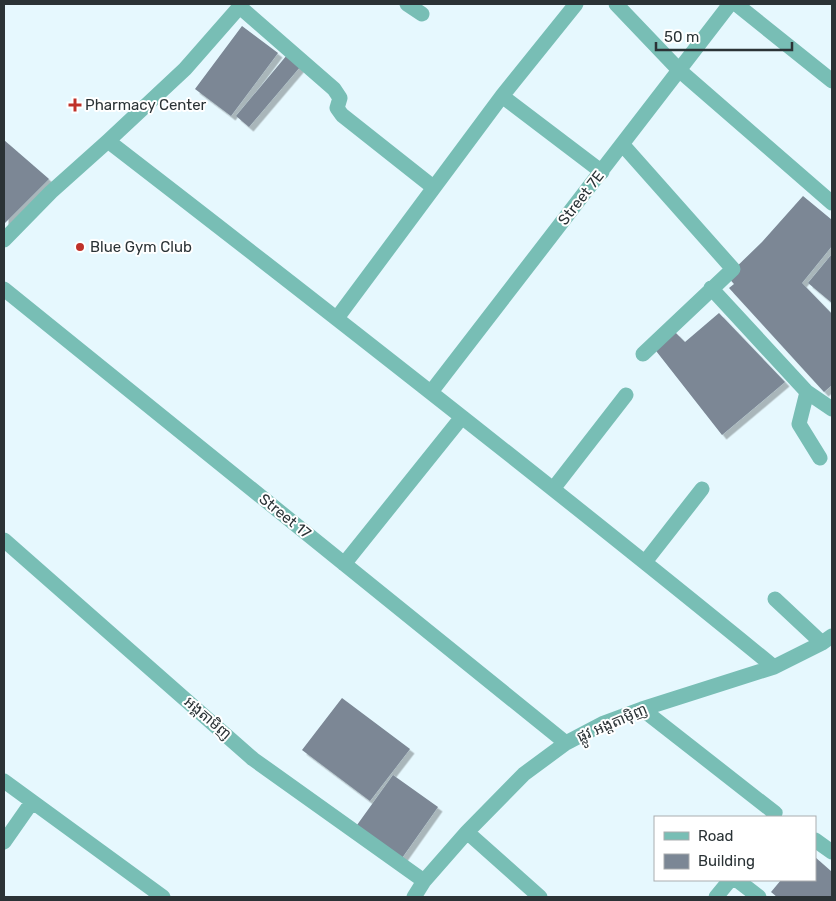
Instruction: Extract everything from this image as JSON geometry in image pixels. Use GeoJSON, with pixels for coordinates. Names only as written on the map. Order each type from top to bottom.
{"type":"FeatureCollection","features":[{"type":"Feature","properties":{"kind":"street"},"geometry":{"type":"LineString","coordinates":[[407,4],[422,14]]}},
{"type":"Feature","properties":{"kind":"street"},"geometry":{"type":"LineString","coordinates":[[336,318],[502,96],[576,4]]}},
{"type":"Feature","properties":{"kind":"street"},"geometry":{"type":"LineString","coordinates":[[616,4],[679,70],[832,202]]}},
{"type":"Feature","properties":{"kind":"street","name":"Street 7E"},"geometry":{"type":"LineString","coordinates":[[431,392],[730,4]]}},
{"type":"Feature","properties":{"kind":"street"},"geometry":{"type":"LineString","coordinates":[[736,4],[832,81]]}},
{"type":"Feature","properties":{"kind":"street"},"geometry":{"type":"LineString","coordinates":[[4,240],[51,192],[108,142],[185,69],[241,5],[334,89],[340,98],[337,108],[342,115],[433,188]]}},
{"type":"Feature","properties":{"kind":"street"},"geometry":{"type":"LineString","coordinates":[[502,96],[602,172]]}},
{"type":"Feature","properties":{"kind":"street"},"geometry":{"type":"LineString","coordinates":[[108,142],[431,392],[774,667]]}},
{"type":"Feature","properties":{"kind":"street"},"geometry":{"type":"LineString","coordinates":[[622,144],[733,269],[643,354]]}},
{"type":"Feature","properties":{"kind":"street"},"geometry":{"type":"LineString","coordinates":[[712,288],[807,392],[832,408]]}},
{"type":"Feature","properties":{"kind":"street","name":"Street 17"},"geometry":{"type":"LineString","coordinates":[[4,289],[566,743]]}},
{"type":"Feature","properties":{"kind":"street"},"geometry":{"type":"LineString","coordinates":[[807,392],[799,424],[820,458]]}},
{"type":"Feature","properties":{"kind":"street"},"geometry":{"type":"LineString","coordinates":[[553,490],[626,395]]}},
{"type":"Feature","properties":{"kind":"street"},"geometry":{"type":"LineString","coordinates":[[344,564],[462,417]]}},
{"type":"Feature","properties":{"kind":"street"},"geometry":{"type":"LineString","coordinates":[[645,562],[702,489]]}},
{"type":"Feature","properties":{"kind":"street","name":"អង្គតាមិញ"},"geometry":{"type":"LineString","coordinates":[[4,540],[254,759],[424,881]]}},
{"type":"Feature","properties":{"kind":"street"},"geometry":{"type":"LineString","coordinates":[[775,599],[827,640]]}},
{"type":"Feature","properties":{"kind":"street","name":"ផ្លូវ អង្តតាម៉ិញ"},"geometry":{"type":"LineString","coordinates":[[414,897],[424,881],[467,832],[524,774],[566,743],[604,723],[642,708],[774,667],[827,640]]}},
{"type":"Feature","properties":{"kind":"street"},"geometry":{"type":"LineString","coordinates":[[642,708],[776,816]]}},
{"type":"Feature","properties":{"kind":"street"},"geometry":{"type":"LineString","coordinates":[[4,781],[163,897]]}},
{"type":"Feature","properties":{"kind":"street"},"geometry":{"type":"LineString","coordinates":[[4,842],[32,802]]}},
{"type":"Feature","properties":{"kind":"street"},"geometry":{"type":"LineString","coordinates":[[467,832],[540,897]]}},
{"type":"Feature","properties":{"kind":"street"},"geometry":{"type":"LineString","coordinates":[[816,841],[832,852]]}},
{"type":"Feature","properties":{"kind":"street"},"geometry":{"type":"LineString","coordinates":[[716,897],[729,881]]}},
{"type":"Feature","properties":{"kind":"street"},"geometry":{"type":"LineString","coordinates":[[738,881],[759,897]]}},
{"type":"Feature","properties":{"kind":"building"},"geometry":{"type":"Polygon","coordinates":[[[242,26],[278,53],[231,116],[195,89],[242,26]]]}},
{"type":"Feature","properties":{"kind":"building"},"geometry":{"type":"Polygon","coordinates":[[[287,55],[300,67],[249,127],[236,116],[287,55]]]}},
{"type":"Feature","properties":{"kind":"building"},"geometry":{"type":"Polygon","coordinates":[[[4,140],[49,179],[4,224],[4,140]]]}},
{"type":"Feature","properties":{"kind":"building"},"geometry":{"type":"Polygon","coordinates":[[[803,196],[832,220],[832,246],[802,283],[832,314],[832,385],[824,392],[729,288],[734,284],[727,276],[762,242],[803,196]]]}},
{"type":"Feature","properties":{"kind":"building"},"geometry":{"type":"Polygon","coordinates":[[[832,254],[832,303],[808,283],[832,254]]]}},
{"type":"Feature","properties":{"kind":"building"},"geometry":{"type":"Polygon","coordinates":[[[719,313],[785,382],[722,435],[653,347],[675,332],[685,342],[719,313]]]}},
{"type":"Feature","properties":{"kind":"building"},"geometry":{"type":"Polygon","coordinates":[[[342,698],[410,749],[370,801],[302,750],[342,698]]]}},
{"type":"Feature","properties":{"kind":"building"},"geometry":{"type":"Polygon","coordinates":[[[393,775],[438,807],[402,858],[357,825],[393,775]]]}},
{"type":"Feature","properties":{"kind":"building"},"geometry":{"type":"Polygon","coordinates":[[[816,858],[832,872],[832,897],[777,897],[771,892],[780,881],[816,881],[816,858]]]}},
{"type":"Feature","properties":{"kind":"place","name":"Pharmacy Center"},"geometry":{"type":"Point","coordinates":[75,105]}},
{"type":"Feature","properties":{"kind":"place","name":"Blue Gym Club"},"geometry":{"type":"Point","coordinates":[80,247]}}]}
